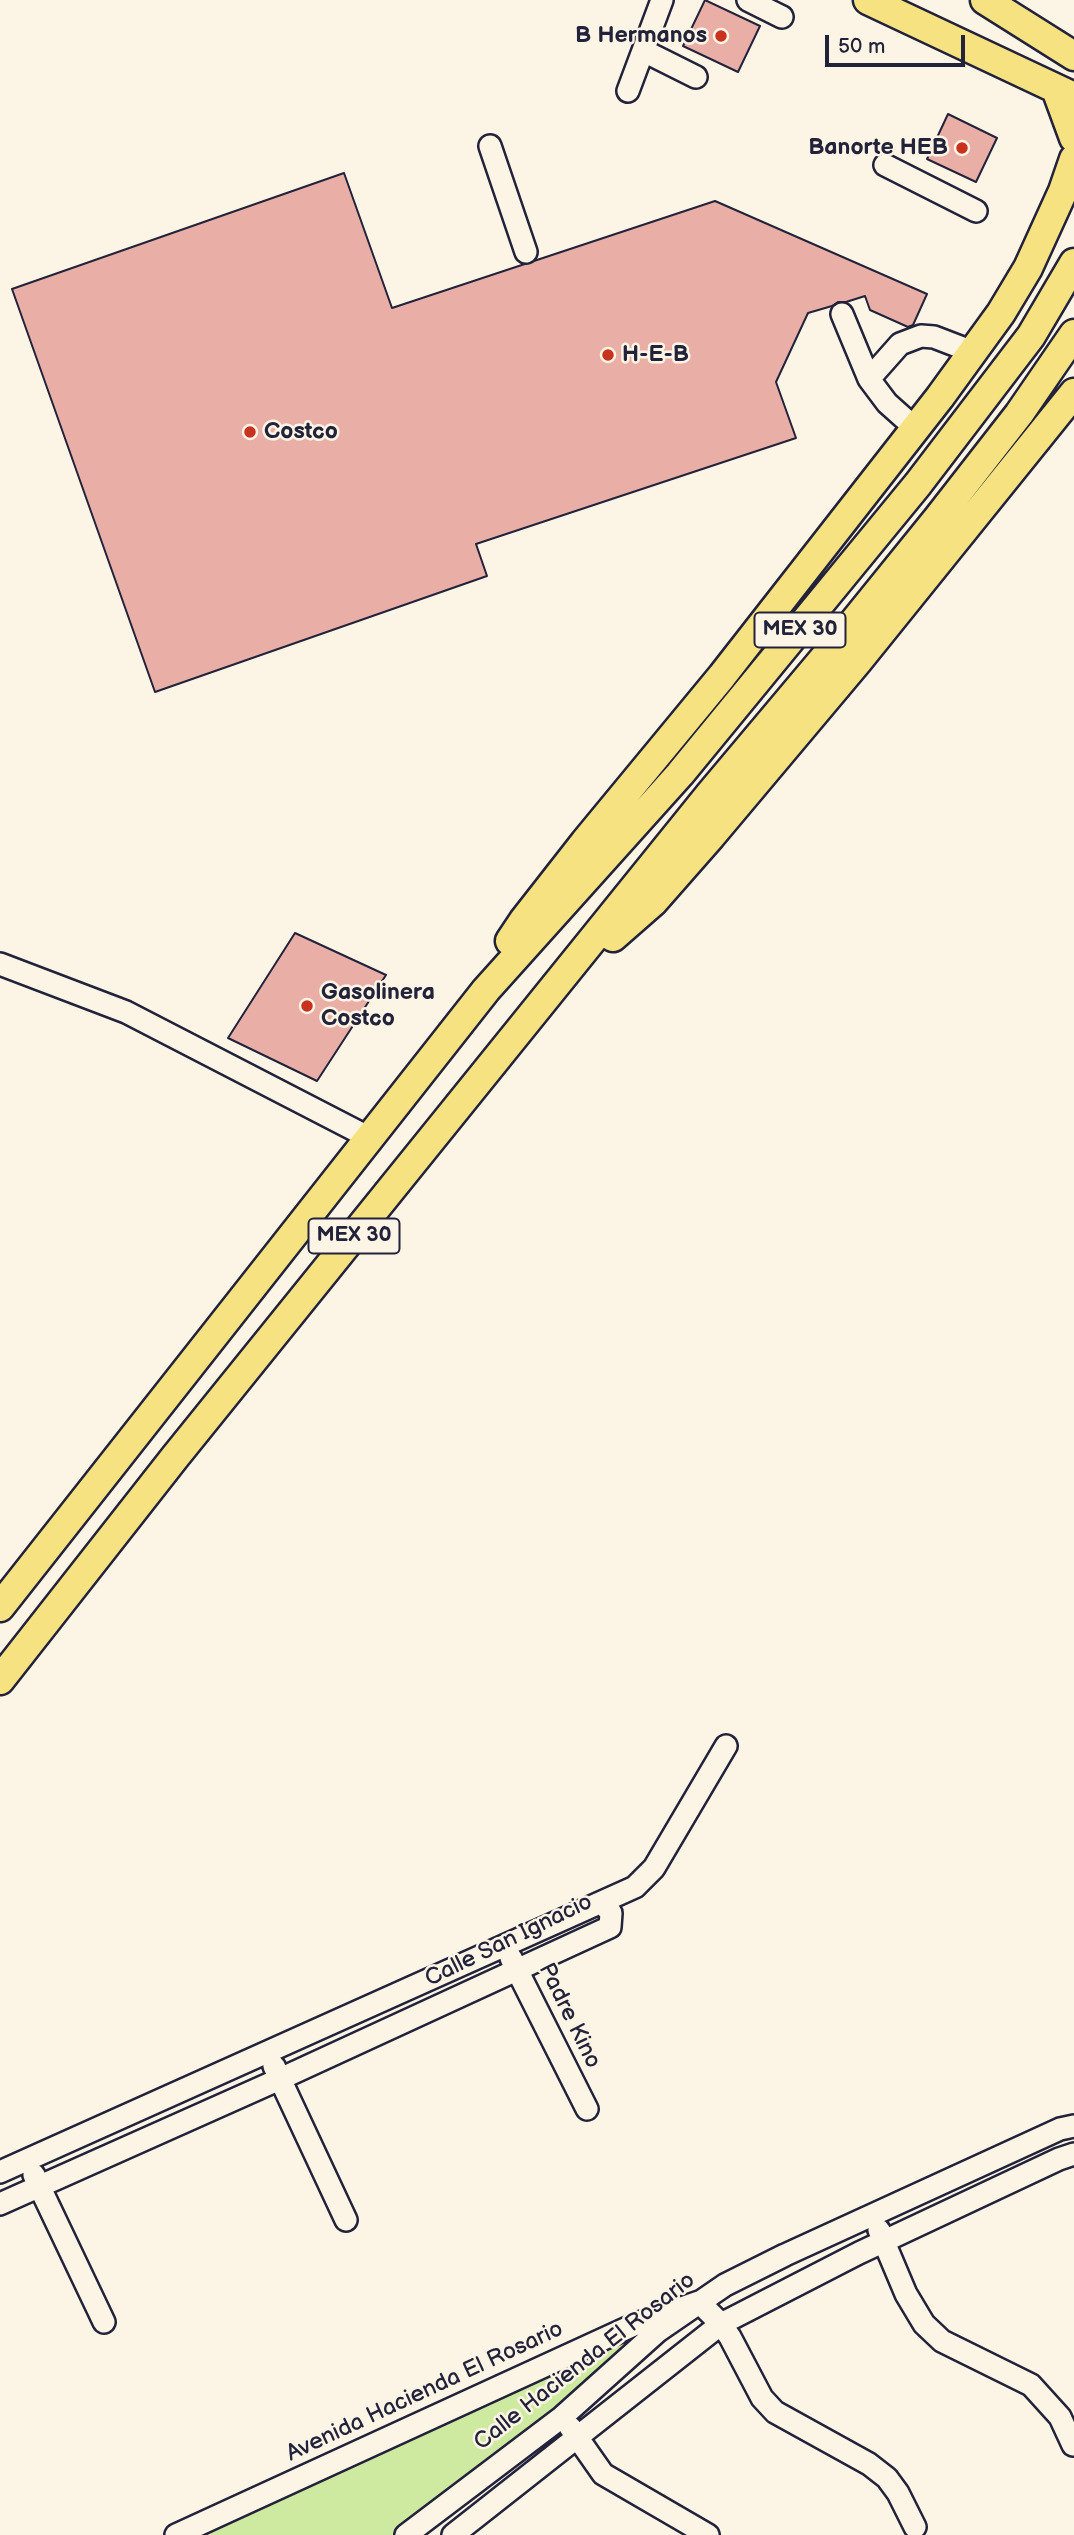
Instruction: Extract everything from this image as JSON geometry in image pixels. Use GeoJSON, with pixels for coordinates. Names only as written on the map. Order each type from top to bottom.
{"type":"FeatureCollection","features":[{"type":"Feature","properties":{"kind":"main road"},"geometry":{"type":"LineString","coordinates":[[868,0],[1065,93],[1074,138]]}},
{"type":"Feature","properties":{"kind":"main road"},"geometry":{"type":"LineString","coordinates":[[989,0],[1056,38],[1074,55]]}},
{"type":"Feature","properties":{"kind":"main road"},"geometry":{"type":"LineString","coordinates":[[1027,75],[1056,38]]}},
{"type":"Feature","properties":{"kind":"main road"},"geometry":{"type":"LineString","coordinates":[[486,990],[504,951],[524,920],[722,676],[973,352],[1028,268],[1069,186],[1074,159]]}},
{"type":"Feature","properties":{"kind":"main road","name":"MEX 30"},"geometry":{"type":"LineString","coordinates":[[0,1607],[486,990],[680,774],[981,405],[1031,336],[1074,263]]}},
{"type":"Feature","properties":{"kind":"main road","name":"MEX 30"},"geometry":{"type":"LineString","coordinates":[[0,1680],[175,1457],[710,794],[836,645],[938,518],[1019,414],[1074,334]]}},
{"type":"Feature","properties":{"kind":"main road"},"geometry":{"type":"LineString","coordinates":[[570,970],[653,902],[711,836],[900,610],[1074,393]]}},
{"type":"Feature","properties":{"kind":"street"},"geometry":{"type":"LineString","coordinates":[[628,92],[662,0]]}},
{"type":"Feature","properties":{"kind":"street"},"geometry":{"type":"LineString","coordinates":[[748,0],[782,17]]}},
{"type":"Feature","properties":{"kind":"street"},"geometry":{"type":"LineString","coordinates":[[644,51],[696,77]]}},
{"type":"Feature","properties":{"kind":"street"},"geometry":{"type":"LineString","coordinates":[[490,146],[526,252]]}},
{"type":"Feature","properties":{"kind":"street"},"geometry":{"type":"LineString","coordinates":[[885,165],[976,211]]}},
{"type":"Feature","properties":{"kind":"street"},"geometry":{"type":"LineString","coordinates":[[842,314],[869,379],[887,403],[915,428]]}},
{"type":"Feature","properties":{"kind":"street"},"geometry":{"type":"LineString","coordinates":[[869,379],[900,344],[921,336],[934,337],[973,352]]}},
{"type":"Feature","properties":{"kind":"street"},"geometry":{"type":"LineString","coordinates":[[0,964],[126,1012],[370,1138]]}},
{"type":"Feature","properties":{"kind":"street"},"geometry":{"type":"LineString","coordinates":[[602,1902],[635,1887],[654,1868],[726,1746]]}},
{"type":"Feature","properties":{"kind":"street","name":"Calle San Ignacio"},"geometry":{"type":"LineString","coordinates":[[0,2172],[602,1902],[611,1913],[610,1927],[0,2204]]}},
{"type":"Feature","properties":{"kind":"street","name":"Padre Kino"},"geometry":{"type":"LineString","coordinates":[[505,1945],[587,2109]]}},
{"type":"Feature","properties":{"kind":"street"},"geometry":{"type":"LineString","coordinates":[[268,2053],[346,2220]]}},
{"type":"Feature","properties":{"kind":"street","name":"Calle Hacienda El Rosario"},"geometry":{"type":"LineString","coordinates":[[420,2531],[562,2417],[658,2331],[699,2302],[785,2255],[1060,2129],[1074,2126]]}},
{"type":"Feature","properties":{"kind":"street"},"geometry":{"type":"LineString","coordinates":[[1023,2147],[1035,2171]]}},
{"type":"Feature","properties":{"kind":"street"},"geometry":{"type":"LineString","coordinates":[[453,2535],[721,2324],[884,2241],[1074,2154]]}},
{"type":"Feature","properties":{"kind":"street"},"geometry":{"type":"LineString","coordinates":[[27,2160],[104,2322]]}},
{"type":"Feature","properties":{"kind":"street"},"geometry":{"type":"LineString","coordinates":[[872,2216],[906,2294],[925,2325],[942,2341],[1031,2385],[1060,2417],[1073,2445]]}},
{"type":"Feature","properties":{"kind":"street"},"geometry":{"type":"LineString","coordinates":[[699,2302],[721,2324],[762,2398],[775,2412],[869,2464],[887,2478],[898,2493],[915,2527]]}},
{"type":"Feature","properties":{"kind":"street","name":"Avenida Hacienda El Rosario"},"geometry":{"type":"LineString","coordinates":[[176,2535],[636,2324],[699,2302]]}},
{"type":"Feature","properties":{"kind":"street"},"geometry":{"type":"LineString","coordinates":[[562,2417],[603,2474],[708,2535]]}},
{"type":"Feature","properties":{"kind":"green space"},"geometry":{"type":"Polygon","coordinates":[[[658,2322],[559,2411],[400,2535],[196,2535],[658,2322]]]}},
{"type":"Feature","properties":{"kind":"building","name":"B Hermanos"},"geometry":{"type":"Polygon","coordinates":[[[705,0],[760,26],[738,72],[683,46],[705,0]]]}},
{"type":"Feature","properties":{"kind":"building","name":"Banorte HEB"},"geometry":{"type":"Polygon","coordinates":[[[948,114],[997,138],[976,182],[927,159],[948,114]]]}},
{"type":"Feature","properties":{"kind":"building","name":"Costco"},"geometry":{"type":"Polygon","coordinates":[[[344,173],[392,308],[715,201],[927,294],[913,325],[908,327],[870,310],[865,296],[808,313],[776,382],[796,438],[476,544],[487,576],[155,692],[12,289],[344,173]]]}},
{"type":"Feature","properties":{"kind":"building","name":"Gasolinera Costco"},"geometry":{"type":"Polygon","coordinates":[[[295,933],[386,975],[317,1081],[228,1038],[295,933]]]}},
{"type":"Feature","properties":{"kind":"place","name":"B Hermanos"},"geometry":{"type":"Point","coordinates":[721,36]}},
{"type":"Feature","properties":{"kind":"place","name":"Banorte HEB"},"geometry":{"type":"Point","coordinates":[962,148]}},
{"type":"Feature","properties":{"kind":"place","name":"H-E-B"},"geometry":{"type":"Point","coordinates":[608,355]}},
{"type":"Feature","properties":{"kind":"place","name":"Costco"},"geometry":{"type":"Point","coordinates":[250,432]}},
{"type":"Feature","properties":{"kind":"place","name":"Gasolinera Costco"},"geometry":{"type":"Point","coordinates":[307,1006]}}]}
